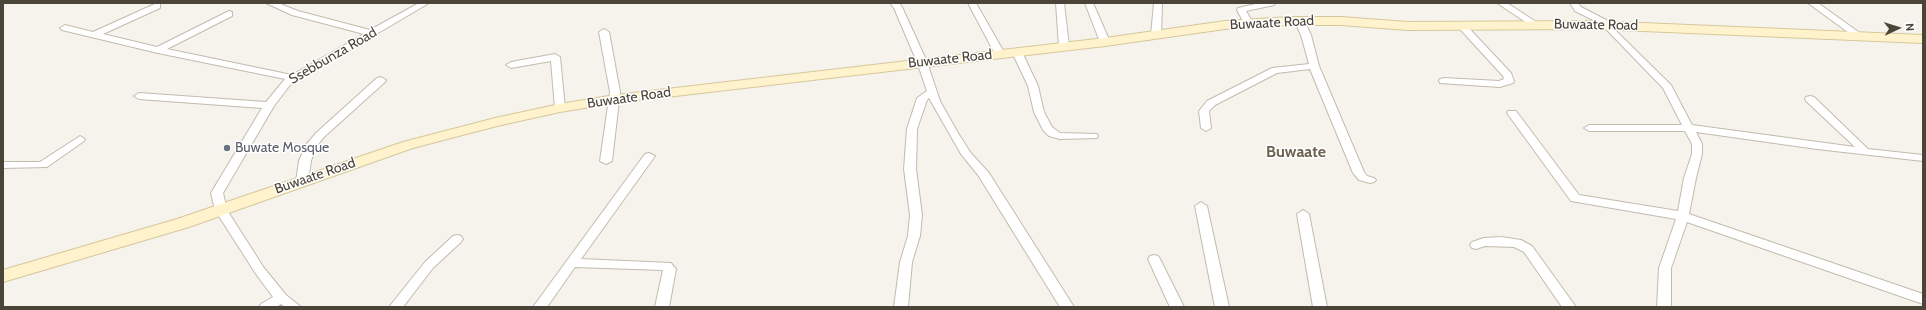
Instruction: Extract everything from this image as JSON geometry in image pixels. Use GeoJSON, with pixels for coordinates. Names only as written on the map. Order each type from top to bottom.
{"type":"FeatureCollection","features":[{"type":"Feature","properties":{"kind":"street"},"geometry":{"type":"LineString","coordinates":[[270,3],[295,13],[372,33]]}},
{"type":"Feature","properties":{"kind":"street","name":"Ssebbunza Road"},"geometry":{"type":"LineString","coordinates":[[221,210],[218,194],[221,185],[277,92],[293,78],[425,3]]}},
{"type":"Feature","properties":{"kind":"street"},"geometry":{"type":"LineString","coordinates":[[894,3],[898,7],[922,62],[935,100],[953,133],[966,154],[983,173],[1067,307]]}},
{"type":"Feature","properties":{"kind":"street"},"geometry":{"type":"LineString","coordinates":[[972,3],[1000,54]]}},
{"type":"Feature","properties":{"kind":"street"},"geometry":{"type":"LineString","coordinates":[[1060,3],[1064,46]]}},
{"type":"Feature","properties":{"kind":"street"},"geometry":{"type":"LineString","coordinates":[[1089,3],[1105,42]]}},
{"type":"Feature","properties":{"kind":"street"},"geometry":{"type":"LineString","coordinates":[[1156,35],[1158,3]]}},
{"type":"Feature","properties":{"kind":"street"},"geometry":{"type":"LineString","coordinates":[[1248,23],[1241,10],[1271,3]]}},
{"type":"Feature","properties":{"kind":"street"},"geometry":{"type":"LineString","coordinates":[[1501,3],[1536,25]]}},
{"type":"Feature","properties":{"kind":"street"},"geometry":{"type":"LineString","coordinates":[[1574,3],[1578,9],[1607,25],[1667,87],[1697,144],[1698,154],[1690,178],[1683,216],[1665,268],[1664,307]]}},
{"type":"Feature","properties":{"kind":"street"},"geometry":{"type":"LineString","coordinates":[[1812,3],[1859,36]]}},
{"type":"Feature","properties":{"kind":"street"},"geometry":{"type":"LineString","coordinates":[[94,36],[157,6]]}},
{"type":"Feature","properties":{"kind":"street"},"geometry":{"type":"LineString","coordinates":[[158,50],[229,14]]}},
{"type":"Feature","properties":{"kind":"street"},"geometry":{"type":"LineString","coordinates":[[1299,20],[1306,35],[1314,66],[1359,173],[1363,178],[1370,180]]}},
{"type":"Feature","properties":{"kind":"street","name":"Buwaate Road"},"geometry":{"type":"LineString","coordinates":[[3,276],[221,210],[302,180],[415,143],[495,122],[560,108],[615,99],[922,62],[1105,42],[1248,23],[1299,20],[1341,21],[1408,26],[1607,25],[1923,39]]}},
{"type":"Feature","properties":{"kind":"street"},"geometry":{"type":"LineString","coordinates":[[1444,81],[1500,84],[1509,81],[1508,75],[1462,26]]}},
{"type":"Feature","properties":{"kind":"street"},"geometry":{"type":"LineString","coordinates":[[66,28],[94,36],[293,78]]}},
{"type":"Feature","properties":{"kind":"street"},"geometry":{"type":"LineString","coordinates":[[604,32],[616,92],[606,161]]}},
{"type":"Feature","properties":{"kind":"street"},"geometry":{"type":"LineString","coordinates":[[1018,52],[1033,86],[1039,112],[1047,128],[1060,136],[1093,136]]}},
{"type":"Feature","properties":{"kind":"street"},"geometry":{"type":"LineString","coordinates":[[510,65],[555,57],[560,108]]}},
{"type":"Feature","properties":{"kind":"street"},"geometry":{"type":"LineString","coordinates":[[1206,128],[1204,111],[1211,103],[1271,72],[1284,68],[1314,66]]}},
{"type":"Feature","properties":{"kind":"street"},"geometry":{"type":"LineString","coordinates":[[302,180],[305,161],[310,147],[320,135],[381,80]]}},
{"type":"Feature","properties":{"kind":"street"},"geometry":{"type":"LineString","coordinates":[[901,307],[906,262],[914,236],[916,215],[910,169],[912,129],[922,98],[932,92]]}},
{"type":"Feature","properties":{"kind":"street"},"geometry":{"type":"LineString","coordinates":[[139,96],[269,105]]}},
{"type":"Feature","properties":{"kind":"street"},"geometry":{"type":"LineString","coordinates":[[1810,99],[1864,150]]}},
{"type":"Feature","properties":{"kind":"street"},"geometry":{"type":"LineString","coordinates":[[1512,113],[1575,198],[1683,216],[1923,299]]}},
{"type":"Feature","properties":{"kind":"street"},"geometry":{"type":"LineString","coordinates":[[1588,128],[1688,128],[1817,146],[1864,150],[1923,158]]}},
{"type":"Feature","properties":{"kind":"street"},"geometry":{"type":"LineString","coordinates":[[3,165],[43,165],[80,139]]}},
{"type":"Feature","properties":{"kind":"street"},"geometry":{"type":"LineString","coordinates":[[540,307],[649,156]]}},
{"type":"Feature","properties":{"kind":"street"},"geometry":{"type":"LineString","coordinates":[[1201,206],[1222,307]]}},
{"type":"Feature","properties":{"kind":"street"},"geometry":{"type":"LineString","coordinates":[[221,210],[260,272],[281,298],[294,307]]}},
{"type":"Feature","properties":{"kind":"street"},"geometry":{"type":"LineString","coordinates":[[1303,214],[1320,307]]}},
{"type":"Feature","properties":{"kind":"street"},"geometry":{"type":"LineString","coordinates":[[396,307],[429,265],[456,239]]}},
{"type":"Feature","properties":{"kind":"street"},"geometry":{"type":"LineString","coordinates":[[1476,245],[1484,242],[1501,240],[1517,243],[1528,249],[1569,307]]}},
{"type":"Feature","properties":{"kind":"street"},"geometry":{"type":"LineString","coordinates":[[1154,259],[1177,307]]}},
{"type":"Feature","properties":{"kind":"street"},"geometry":{"type":"LineString","coordinates":[[572,263],[667,266],[670,269],[662,307]]}},
{"type":"Feature","properties":{"kind":"street"},"geometry":{"type":"LineString","coordinates":[[266,307],[281,298]]}},
{"type":"Feature","properties":{"kind":"place","name":"Buwate Mosque"},"geometry":{"type":"Point","coordinates":[227,148]}},
{"type":"Feature","properties":{"kind":"district","name":"Buwaate"},"geometry":{"type":"Point","coordinates":[1296,152]}}]}
